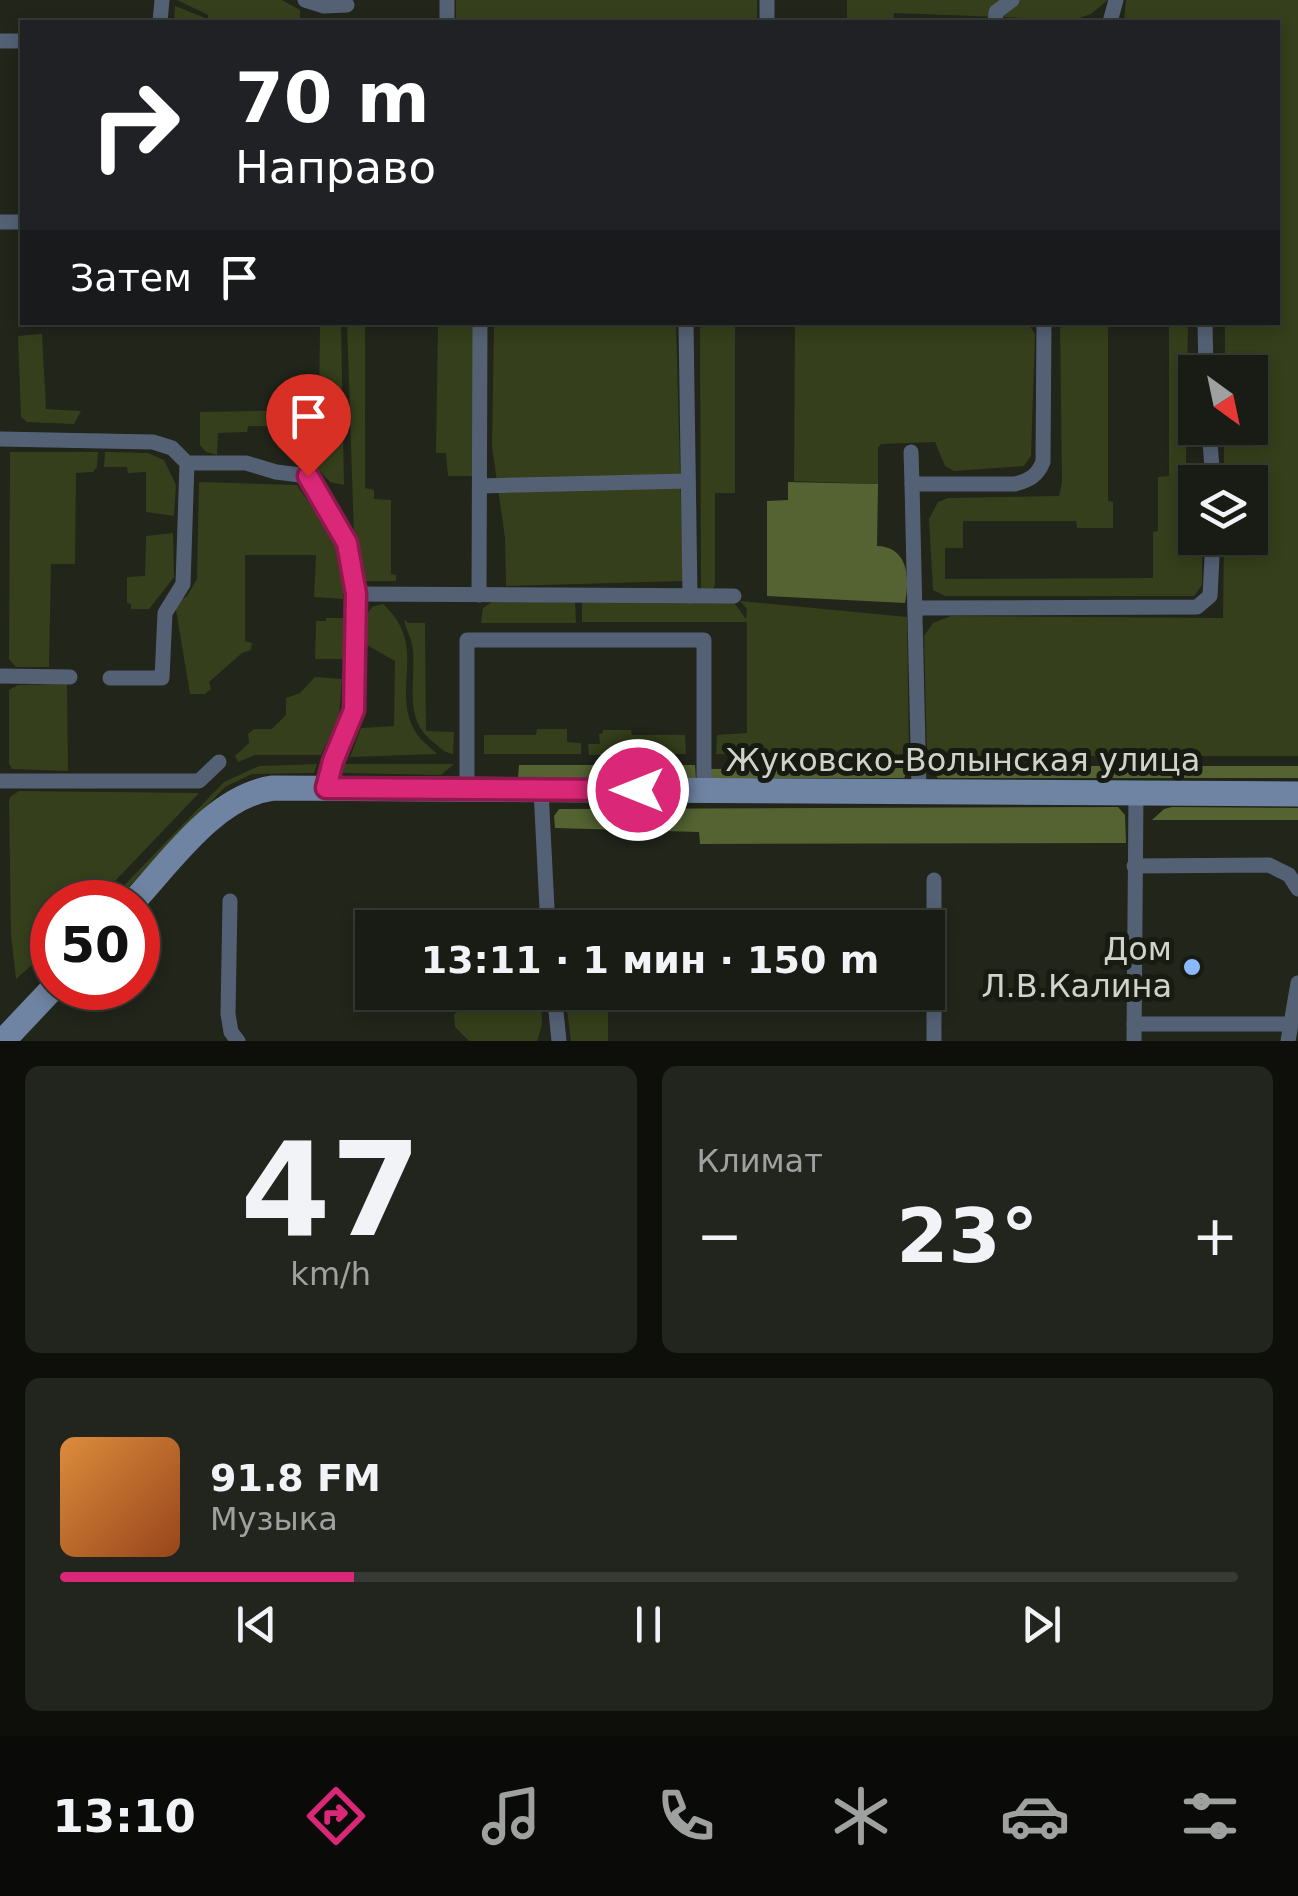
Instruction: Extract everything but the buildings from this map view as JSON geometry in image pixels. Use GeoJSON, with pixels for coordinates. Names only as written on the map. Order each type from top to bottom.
{"type":"FeatureCollection","features":[{"type":"Feature","properties":{"kind":"main road","name":"Жуковско-Волынская улица"},"geometry":{"type":"LineString","coordinates":[[153,880],[217,812],[253,791],[273,788],[1298,794]]}},
{"type":"Feature","properties":{"kind":"main road"},"geometry":{"type":"LineString","coordinates":[[3,1041],[32,1010]]}},
{"type":"Feature","properties":{"kind":"lane"},"geometry":{"type":"LineString","coordinates":[[305,0],[324,6],[346,2]]}},
{"type":"Feature","properties":{"kind":"lane"},"geometry":{"type":"LineString","coordinates":[[995,20],[996,12],[1012,0]]}},
{"type":"Feature","properties":{"kind":"lane"},"geometry":{"type":"LineString","coordinates":[[479,594],[480,325]]}},
{"type":"Feature","properties":{"kind":"lane"},"geometry":{"type":"LineString","coordinates":[[686,325],[690,596]]}},
{"type":"Feature","properties":{"kind":"lane"},"geometry":{"type":"LineString","coordinates":[[912,484],[1015,484],[1038,473],[1043,462],[1044,325]]}},
{"type":"Feature","properties":{"kind":"lane"},"geometry":{"type":"LineString","coordinates":[[1205,325],[1206,355]]}},
{"type":"Feature","properties":{"kind":"lane"},"geometry":{"type":"LineString","coordinates":[[0,439],[153,442],[172,448],[187,463],[246,463],[308,476],[347,543],[356,594],[354,710],[326,788]]}},
{"type":"Feature","properties":{"kind":"lane"},"geometry":{"type":"LineString","coordinates":[[911,452],[920,791]]}},
{"type":"Feature","properties":{"kind":"lane"},"geometry":{"type":"LineString","coordinates":[[110,678],[162,678],[164,613],[183,584],[187,463]]}},
{"type":"Feature","properties":{"kind":"lane"},"geometry":{"type":"LineString","coordinates":[[480,486],[688,481]]}},
{"type":"Feature","properties":{"kind":"lane"},"geometry":{"type":"LineString","coordinates":[[916,608],[1197,607],[1210,596],[1212,555]]}},
{"type":"Feature","properties":{"kind":"lane"},"geometry":{"type":"LineString","coordinates":[[356,594],[734,596]]}},
{"type":"Feature","properties":{"kind":"lane"},"geometry":{"type":"LineString","coordinates":[[467,790],[467,640],[704,640],[704,791]]}},
{"type":"Feature","properties":{"kind":"lane"},"geometry":{"type":"LineString","coordinates":[[0,676],[70,677]]}},
{"type":"Feature","properties":{"kind":"lane"},"geometry":{"type":"LineString","coordinates":[[0,781],[199,780],[218,762]]}},
{"type":"Feature","properties":{"kind":"lane"},"geometry":{"type":"LineString","coordinates":[[541,790],[547,910]]}},
{"type":"Feature","properties":{"kind":"lane"},"geometry":{"type":"LineString","coordinates":[[1136,793],[1134,1032],[1289,1032],[1298,983]]}},
{"type":"Feature","properties":{"kind":"lane"},"geometry":{"type":"LineString","coordinates":[[1134,866],[1269,865],[1289,876],[1298,889]]}},
{"type":"Feature","properties":{"kind":"lane"},"geometry":{"type":"LineString","coordinates":[[933,910],[934,880]]}},
{"type":"Feature","properties":{"kind":"lane"},"geometry":{"type":"LineString","coordinates":[[230,901],[228,1014],[231,1032],[238,1041]]}},
{"type":"Feature","properties":{"kind":"lane"},"geometry":{"type":"LineString","coordinates":[[556,1010],[559,1041]]}},
{"type":"Feature","properties":{"kind":"lane"},"geometry":{"type":"LineString","coordinates":[[932,1010],[934,1041]]}},
{"type":"Feature","properties":{"kind":"green space"},"geometry":{"type":"Polygon","coordinates":[[[177,0],[282,0],[300,10],[300,20],[174,20],[175,6],[208,19],[208,15],[177,0]]]}},
{"type":"Feature","properties":{"kind":"green space"},"geometry":{"type":"Polygon","coordinates":[[[456,0],[757,0],[757,20],[456,20],[456,0]]]}},
{"type":"Feature","properties":{"kind":"green space"},"geometry":{"type":"Polygon","coordinates":[[[847,0],[1108,0],[1091,14],[1074,20],[894,13],[893,20],[847,20],[847,0]]]}},
{"type":"Feature","properties":{"kind":"green space"},"geometry":{"type":"Polygon","coordinates":[[[1126,0],[1298,0],[1298,756],[927,756],[924,636],[933,623],[951,616],[1223,618],[1224,555],[1268,555],[1268,465],[1224,465],[1224,445],[1268,445],[1268,355],[1225,355],[1225,325],[1280,325],[1280,20],[1124,20],[1126,0]]]}},
{"type":"Feature","properties":{"kind":"green space"},"geometry":{"type":"Polygon","coordinates":[[[320,325],[341,325],[344,485],[330,482],[316,467],[312,427],[248,426],[247,432],[218,433],[217,455],[200,445],[200,412],[309,410],[319,403],[320,325]]]}},
{"type":"Feature","properties":{"kind":"green space"},"geometry":{"type":"Polygon","coordinates":[[[347,325],[365,325],[365,488],[374,490],[374,499],[391,500],[391,574],[396,575],[396,581],[362,581],[354,537],[347,325]]]}},
{"type":"Feature","properties":{"kind":"green space"},"geometry":{"type":"Polygon","coordinates":[[[438,325],[473,325],[473,476],[448,476],[446,453],[436,453],[438,325]]]}},
{"type":"Feature","properties":{"kind":"green space"},"geometry":{"type":"Polygon","coordinates":[[[494,325],[676,325],[683,581],[506,586],[505,538],[492,447],[494,325]]]}},
{"type":"Feature","properties":{"kind":"green space"},"geometry":{"type":"Polygon","coordinates":[[[700,325],[735,325],[735,493],[715,493],[715,584],[713,590],[701,592],[700,325]]]}},
{"type":"Feature","properties":{"kind":"green space"},"geometry":{"type":"Polygon","coordinates":[[[795,325],[1030,326],[1035,334],[1031,456],[1024,466],[954,471],[945,466],[935,442],[881,444],[878,484],[794,481],[795,325]]]}},
{"type":"Feature","properties":{"kind":"green space"},"geometry":{"type":"Polygon","coordinates":[[[1060,325],[1108,325],[1108,501],[1113,502],[1113,528],[1077,528],[1076,521],[963,521],[963,548],[945,548],[945,579],[1153,578],[1158,477],[1169,476],[1169,325],[1188,325],[1188,355],[1178,355],[1178,445],[1186,445],[1186,465],[1178,465],[1178,555],[1202,555],[1202,585],[1194,596],[945,596],[933,590],[929,519],[938,502],[948,498],[1059,496],[1060,325]]]}},
{"type":"Feature","properties":{"kind":"green space"},"geometry":{"type":"Polygon","coordinates":[[[42,334],[46,409],[81,411],[74,424],[27,422],[21,417],[18,336],[42,334]]]}},
{"type":"Feature","properties":{"kind":"green space"},"geometry":{"type":"Polygon","coordinates":[[[10,452],[98,452],[93,472],[76,473],[75,564],[51,564],[49,667],[16,667],[9,659],[10,452]]]}},
{"type":"Feature","properties":{"kind":"green space"},"geometry":{"type":"Polygon","coordinates":[[[105,452],[148,453],[164,460],[176,485],[174,516],[146,512],[146,472],[128,473],[127,467],[104,467],[105,452]]]}},
{"type":"Feature","properties":{"kind":"green space"},"geometry":{"type":"Polygon","coordinates":[[[199,482],[297,485],[344,555],[343,599],[314,597],[316,555],[245,555],[245,641],[252,643],[251,650],[242,653],[209,682],[211,689],[205,694],[190,694],[175,604],[187,596],[197,579],[199,482]]]}},
{"type":"Feature","properties":{"kind":"green space"},"geometry":{"type":"Polygon","coordinates":[[[788,482],[878,484],[877,546],[901,558],[907,574],[905,603],[767,596],[767,501],[788,500],[788,482]]]}},
{"type":"Feature","properties":{"kind":"green space"},"geometry":{"type":"Polygon","coordinates":[[[173,533],[174,577],[149,609],[131,609],[127,603],[127,577],[145,576],[146,536],[173,533]]]}},
{"type":"Feature","properties":{"kind":"green space"},"geometry":{"type":"Polygon","coordinates":[[[495,600],[575,601],[576,623],[481,623],[483,608],[495,600]]]}},
{"type":"Feature","properties":{"kind":"green space"},"geometry":{"type":"Polygon","coordinates":[[[582,601],[733,601],[746,619],[747,609],[740,601],[907,617],[909,754],[716,754],[717,735],[747,733],[747,622],[582,622],[582,601]]]}},
{"type":"Feature","properties":{"kind":"green space"},"geometry":{"type":"Polygon","coordinates":[[[383,604],[404,636],[409,715],[417,734],[437,754],[350,757],[361,728],[394,726],[395,661],[365,644],[367,614],[372,607],[383,604]]]}},
{"type":"Feature","properties":{"kind":"green space"},"geometry":{"type":"Polygon","coordinates":[[[345,618],[344,659],[315,659],[316,621],[345,618]]]}},
{"type":"Feature","properties":{"kind":"green space"},"geometry":{"type":"Polygon","coordinates":[[[404,619],[408,623],[425,623],[426,731],[454,732],[453,754],[433,742],[418,723],[413,700],[413,650],[404,619]]]}},
{"type":"Feature","properties":{"kind":"green space"},"geometry":{"type":"Polygon","coordinates":[[[315,677],[342,679],[339,716],[321,755],[255,755],[238,762],[235,756],[249,743],[248,734],[254,729],[272,729],[286,715],[286,698],[300,693],[315,677]]]}},
{"type":"Feature","properties":{"kind":"green space"},"geometry":{"type":"Polygon","coordinates":[[[67,684],[68,771],[12,769],[9,690],[18,685],[67,684]]]}},
{"type":"Feature","properties":{"kind":"green space"},"geometry":{"type":"Polygon","coordinates":[[[537,729],[567,729],[567,742],[581,743],[581,754],[484,754],[484,735],[536,735],[537,729]]]}},
{"type":"Feature","properties":{"kind":"green space"},"geometry":{"type":"Polygon","coordinates":[[[603,730],[631,730],[632,735],[685,735],[686,754],[589,755],[588,744],[600,744],[599,734],[603,730]]]}},
{"type":"Feature","properties":{"kind":"green space"},"geometry":{"type":"Polygon","coordinates":[[[317,764],[314,773],[252,774],[225,787],[135,880],[129,880],[224,782],[259,766],[317,764]]]}},
{"type":"Feature","properties":{"kind":"green space"},"geometry":{"type":"Polygon","coordinates":[[[345,764],[454,764],[441,775],[342,773],[345,764]]]}},
{"type":"Feature","properties":{"kind":"green space"},"geometry":{"type":"Polygon","coordinates":[[[519,765],[695,765],[696,779],[518,777],[519,765]]]}},
{"type":"Feature","properties":{"kind":"green space"},"geometry":{"type":"Polygon","coordinates":[[[911,766],[904,778],[711,778],[711,769],[911,766]]]}},
{"type":"Feature","properties":{"kind":"green space"},"geometry":{"type":"Polygon","coordinates":[[[928,766],[1298,766],[1298,778],[938,778],[928,766]]]}},
{"type":"Feature","properties":{"kind":"green space"},"geometry":{"type":"Polygon","coordinates":[[[19,791],[199,793],[116,880],[30,880],[30,967],[16,979],[11,935],[10,797],[19,791]]]}},
{"type":"Feature","properties":{"kind":"green space"},"geometry":{"type":"Polygon","coordinates":[[[1118,807],[1125,815],[1126,843],[700,844],[699,832],[555,828],[554,816],[559,809],[1118,807]]]}},
{"type":"Feature","properties":{"kind":"green space"},"geometry":{"type":"Polygon","coordinates":[[[1172,807],[1298,808],[1298,820],[1152,820],[1172,807]]]}},
{"type":"Feature","properties":{"kind":"green space"},"geometry":{"type":"Polygon","coordinates":[[[459,1010],[542,1010],[542,1025],[537,1041],[469,1041],[455,1027],[454,1015],[459,1010]]]}},
{"type":"Feature","properties":{"kind":"green space"},"geometry":{"type":"Polygon","coordinates":[[[567,1010],[608,1010],[608,1041],[571,1041],[567,1010]]]}},
{"type":"Feature","properties":{"kind":"place","name":"Дом Л.В.Калина"},"geometry":{"type":"Point","coordinates":[1192,967]}},
{"type":"Feature","properties":{"kind":"route"},"geometry":{"type":"LineString","coordinates":[[308,476],[347,543],[356,594],[354,710],[326,788],[638,790]]}}]}
